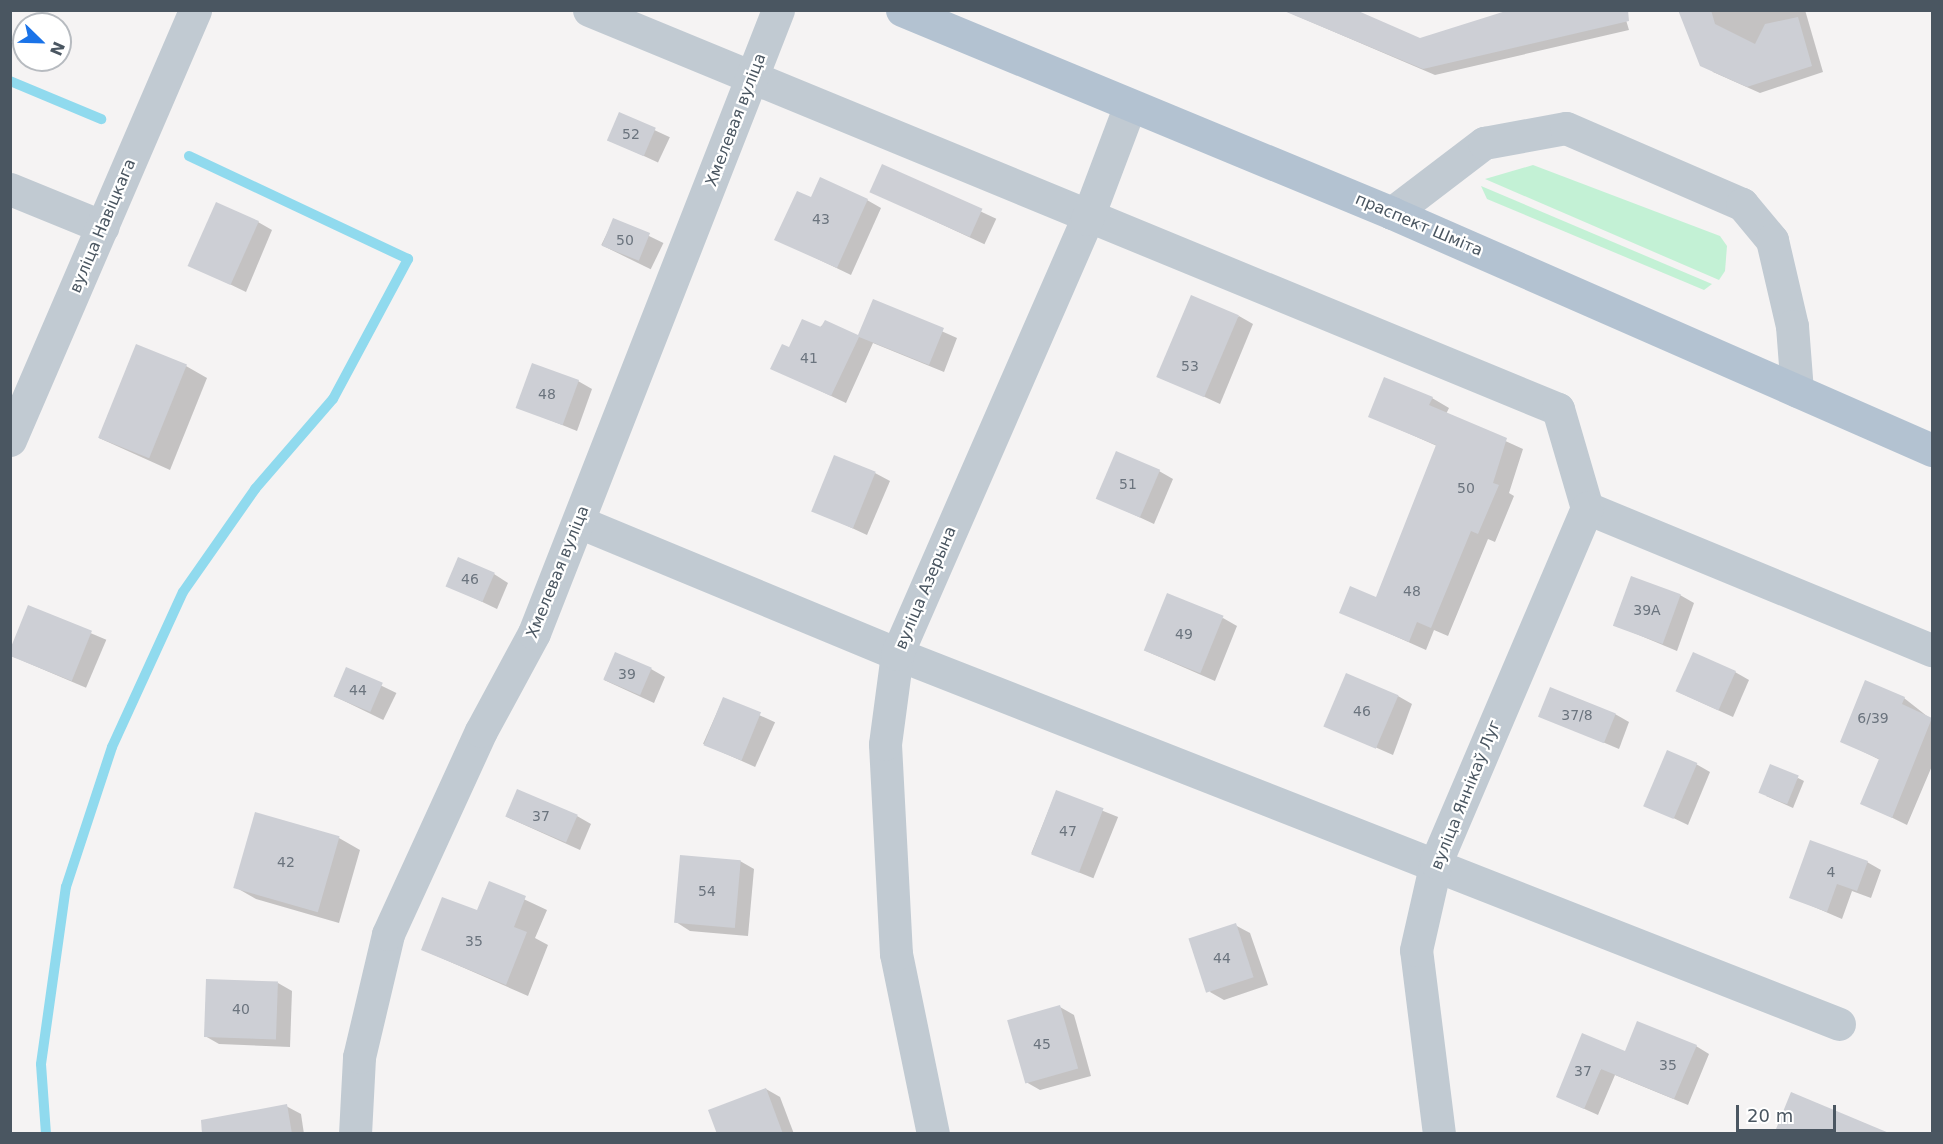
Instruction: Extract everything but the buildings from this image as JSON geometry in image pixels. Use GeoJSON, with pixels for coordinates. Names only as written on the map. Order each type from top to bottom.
{"type":"FeatureCollection","features":[{"type":"Feature","properties":{"kind":"main road","name":"праспект Шміта"},"geometry":{"type":"LineString","coordinates":[[902,10],[1129,108],[1392,213],[1932,450]]}},
{"type":"Feature","properties":{"kind":"street","name":"вуліца Навіцкага"},"geometry":{"type":"LineString","coordinates":[[10,440],[195,10]]}},
{"type":"Feature","properties":{"kind":"street"},"geometry":{"type":"LineString","coordinates":[[589,10],[1087,219],[1558,409],[1587,508],[1932,650]]}},
{"type":"Feature","properties":{"kind":"street","name":"Хмелевая вуліца"},"geometry":{"type":"LineString","coordinates":[[355,1134],[359,1057],[388,934],[480,732],[534,633],[753,80],[778,10]]}},
{"type":"Feature","properties":{"kind":"street","name":"вуліца Азерына"},"geometry":{"type":"LineString","coordinates":[[933,1134],[896,954],[885,744],[897,654],[1087,219],[1129,108]]}},
{"type":"Feature","properties":{"kind":"street"},"geometry":{"type":"LineString","coordinates":[[1392,213],[1484,143],[1566,128],[1742,204],[1772,240],[1792,326],[1797,391]]}},
{"type":"Feature","properties":{"kind":"street"},"geometry":{"type":"LineString","coordinates":[[10,189],[103,227]]}},
{"type":"Feature","properties":{"kind":"street","name":"вуліца Яннікаў Луг"},"geometry":{"type":"LineString","coordinates":[[1439,1134],[1416,950],[1436,862],[1587,508]]}},
{"type":"Feature","properties":{"kind":"street"},"geometry":{"type":"LineString","coordinates":[[579,522],[897,654],[1436,862],[1839,1024]]}},
{"type":"Feature","properties":{"kind":"green space"},"geometry":{"type":"Polygon","coordinates":[[[1533,165],[1720,236],[1727,246],[1725,271],[1719,280],[1485,179],[1533,165]]]}},
{"type":"Feature","properties":{"kind":"green space"},"geometry":{"type":"Polygon","coordinates":[[[1481,186],[1712,284],[1704,290],[1487,199],[1481,186]]]}},
{"type":"Feature","properties":{"kind":"waterway"},"geometry":{"type":"LineString","coordinates":[[10,81],[101,119]]}},
{"type":"Feature","properties":{"kind":"waterway"},"geometry":{"type":"LineString","coordinates":[[46,1134],[41,1064],[66,887],[112,747],[183,592],[255,489],[333,399],[408,259],[189,156]]}}]}
